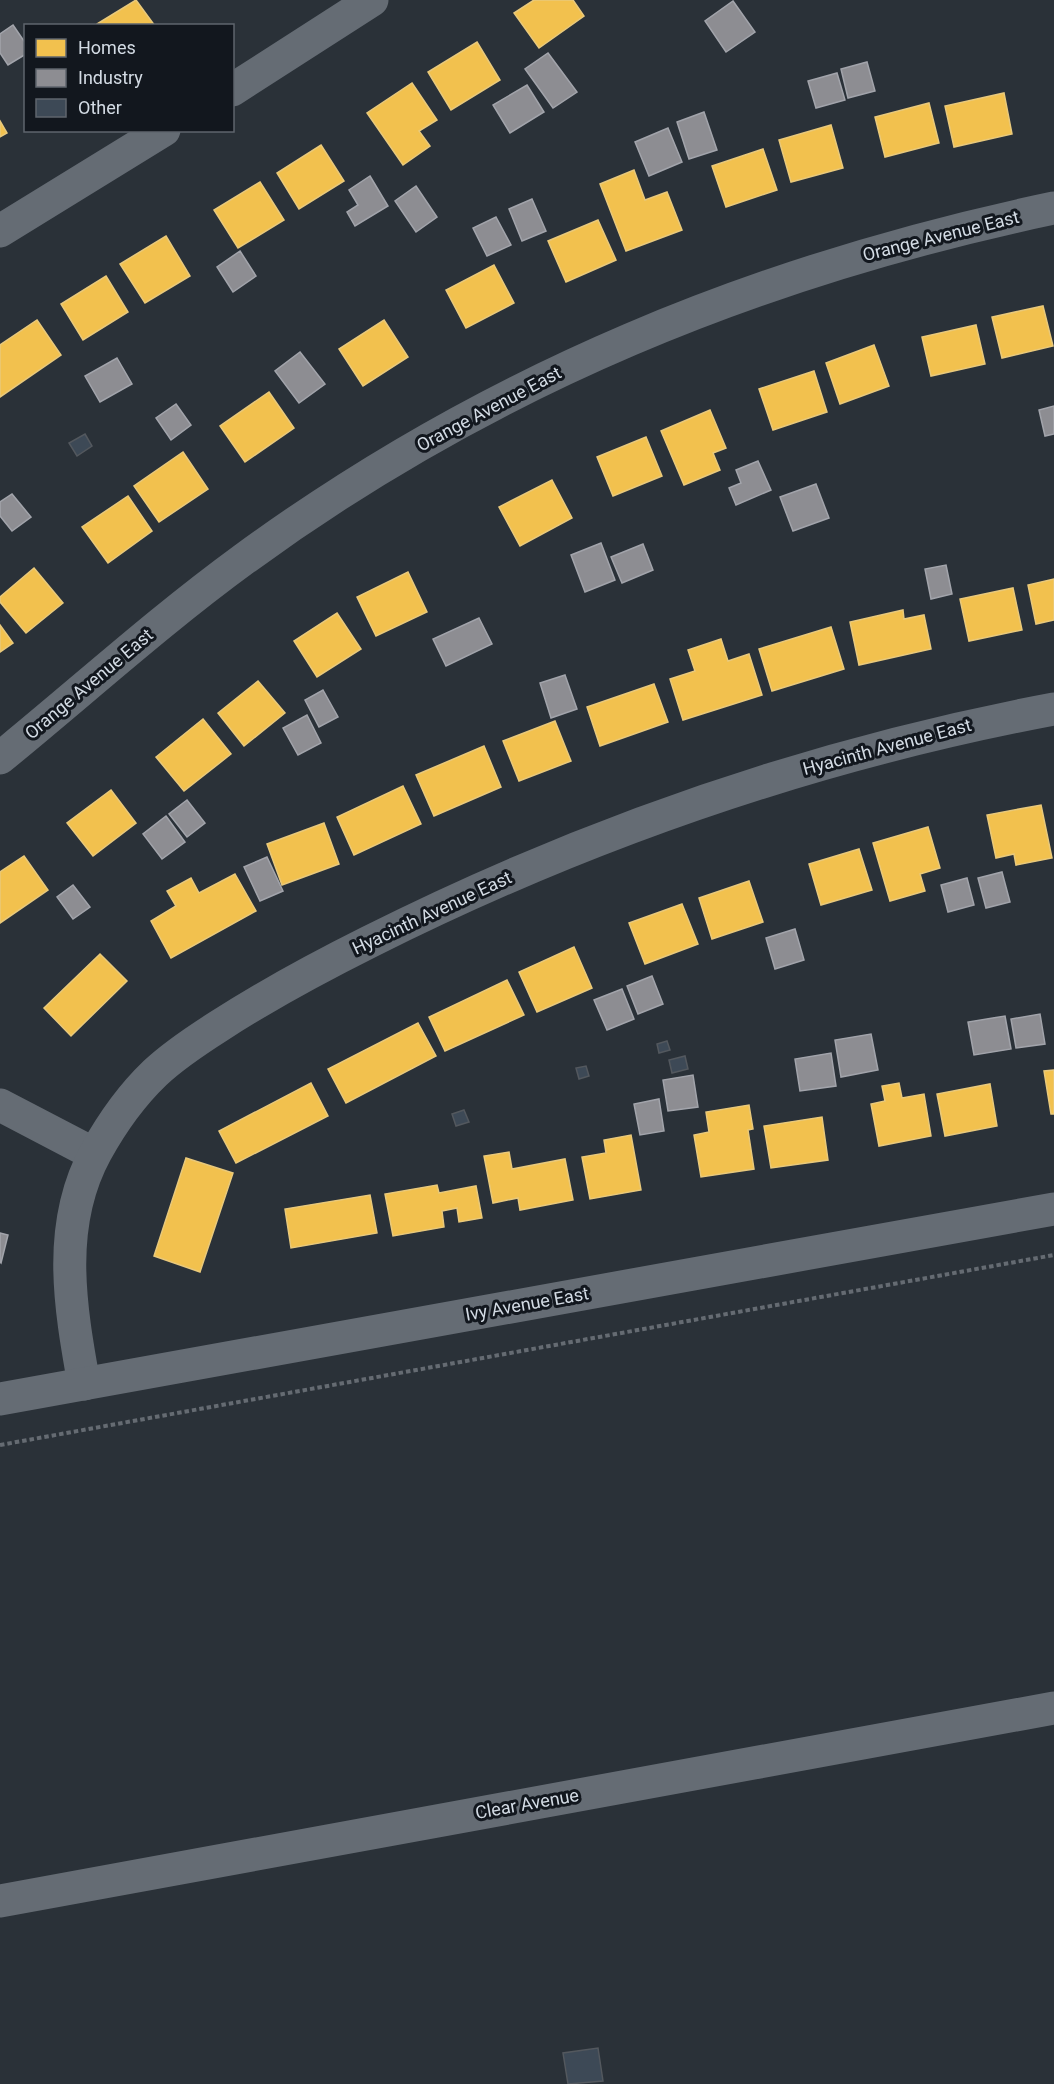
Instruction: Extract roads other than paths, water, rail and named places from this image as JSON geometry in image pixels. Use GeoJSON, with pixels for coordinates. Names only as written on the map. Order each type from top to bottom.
{"type":"FeatureCollection","features":[{"type":"Feature","properties":{"kind":"street"},"geometry":{"type":"LineString","coordinates":[[234,89],[372,0]]}},
{"type":"Feature","properties":{"kind":"street"},"geometry":{"type":"LineString","coordinates":[[0,231],[161,132]]}},
{"type":"Feature","properties":{"kind":"street","name":"Orange Avenue East"},"geometry":{"type":"LineString","coordinates":[[0,758],[178,609],[245,558],[343,491],[454,424],[560,370],[679,318],[802,273],[915,240],[1054,208]]}},
{"type":"Feature","properties":{"kind":"street","name":"Hyacinth Avenue East"},"geometry":{"type":"LineString","coordinates":[[84,1384],[69,1295],[69,1247],[77,1201],[94,1154],[124,1106],[156,1071],[194,1042],[317,968],[454,899],[596,838],[719,794],[844,756],[982,723],[1054,709]]}},
{"type":"Feature","properties":{"kind":"street"},"geometry":{"type":"LineString","coordinates":[[0,1105],[94,1154]]}},
{"type":"Feature","properties":{"kind":"street","name":"Ivy Avenue East"},"geometry":{"type":"LineString","coordinates":[[0,1399],[1054,1209]]}},
{"type":"Feature","properties":{"kind":"street","name":"Clear Avenue"},"geometry":{"type":"LineString","coordinates":[[0,1901],[1054,1708]]}}]}
